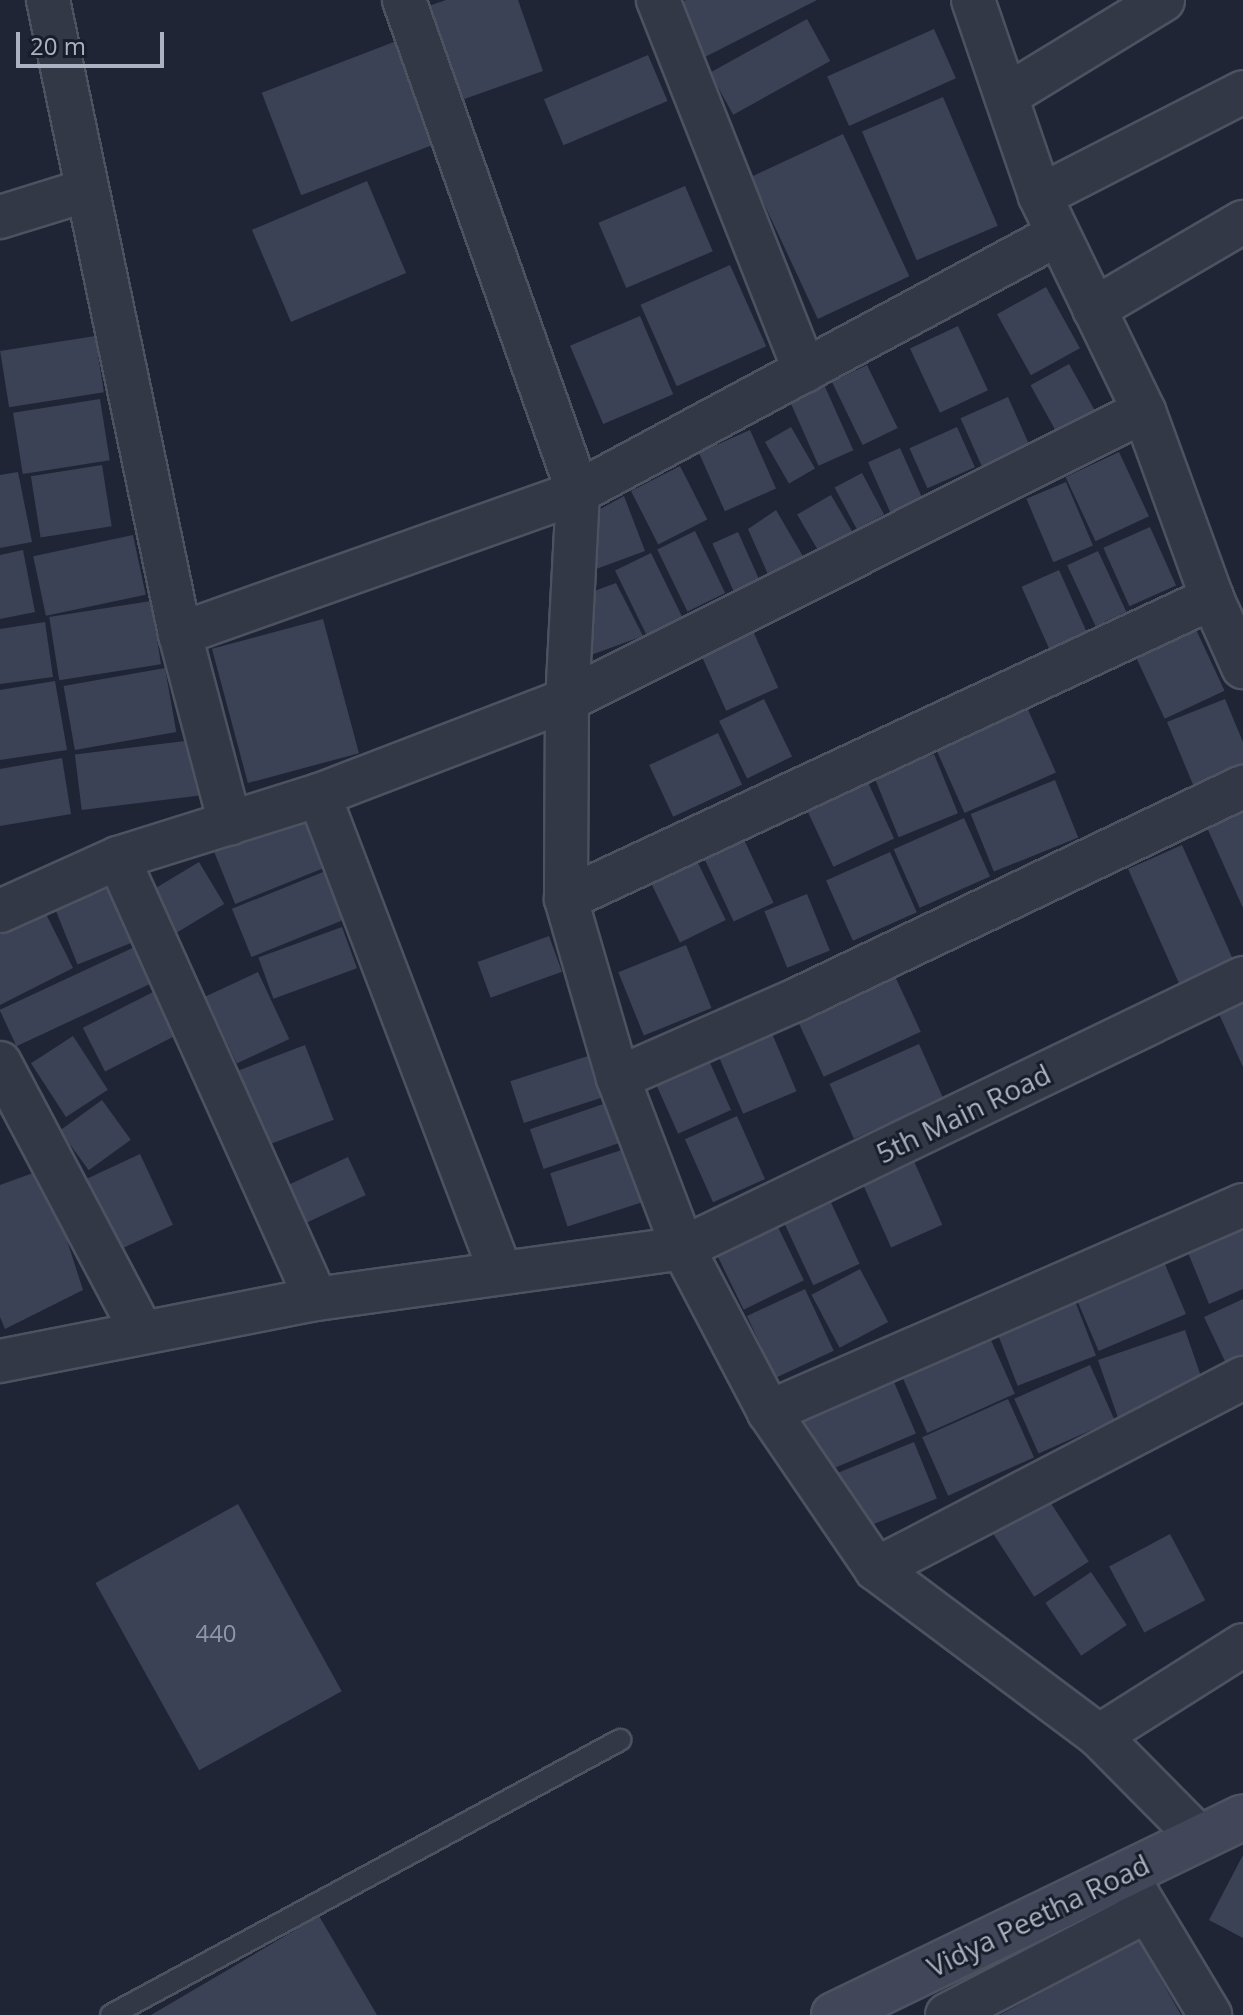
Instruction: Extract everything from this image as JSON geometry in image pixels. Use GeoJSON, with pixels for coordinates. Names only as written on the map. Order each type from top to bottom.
{"type":"FeatureCollection","features":[{"type":"Feature","properties":{"kind":"street"},"geometry":{"type":"LineString","coordinates":[[48,0],[180,634],[230,823]]}},
{"type":"Feature","properties":{"kind":"street"},"geometry":{"type":"LineString","coordinates":[[404,0],[578,492],[567,700],[566,899],[618,1078],[683,1248],[769,1412],[876,1569],[1099,1736],[1198,1836]]}},
{"type":"Feature","properties":{"kind":"street"},"geometry":{"type":"LineString","coordinates":[[658,0],[805,371]]}},
{"type":"Feature","properties":{"kind":"street"},"geometry":{"type":"LineString","coordinates":[[973,0],[1040,196],[1144,411],[1227,616],[1243,667]]}},
{"type":"Feature","properties":{"kind":"street"},"geometry":{"type":"LineString","coordinates":[[1006,96],[1163,0]]}},
{"type":"Feature","properties":{"kind":"street"},"geometry":{"type":"LineString","coordinates":[[1040,196],[1243,92]]}},
{"type":"Feature","properties":{"kind":"street"},"geometry":{"type":"LineString","coordinates":[[0,217],[87,190]]}},
{"type":"Feature","properties":{"kind":"street"},"geometry":{"type":"LineString","coordinates":[[1094,309],[1243,222]]}},
{"type":"Feature","properties":{"kind":"street"},"geometry":{"type":"LineString","coordinates":[[180,634],[578,492],[1057,235]]}},
{"type":"Feature","properties":{"kind":"street"},"geometry":{"type":"LineString","coordinates":[[2,900],[118,858],[319,795],[567,700],[1144,411]]}},
{"type":"Feature","properties":{"kind":"street"},"geometry":{"type":"LineString","coordinates":[[566,899],[1227,616]]}},
{"type":"Feature","properties":{"kind":"street"},"geometry":{"type":"LineString","coordinates":[[618,1078],[798,999],[839,975],[1243,787]]}},
{"type":"Feature","properties":{"kind":"street"},"geometry":{"type":"LineString","coordinates":[[319,795],[501,1273]]}},
{"type":"Feature","properties":{"kind":"street"},"geometry":{"type":"LineString","coordinates":[[118,858],[316,1299]]}},
{"type":"Feature","properties":{"kind":"street","name":"5th Main Road"},"geometry":{"type":"LineString","coordinates":[[0,1361],[141,1330],[316,1299],[683,1248],[1243,978]]}},
{"type":"Feature","properties":{"kind":"street"},"geometry":{"type":"LineString","coordinates":[[0,1063],[141,1330]]}},
{"type":"Feature","properties":{"kind":"street"},"geometry":{"type":"LineString","coordinates":[[769,1412],[1243,1205]]}},
{"type":"Feature","properties":{"kind":"street"},"geometry":{"type":"LineString","coordinates":[[876,1569],[1243,1378]]}},
{"type":"Feature","properties":{"kind":"street"},"geometry":{"type":"LineString","coordinates":[[1099,1736],[1243,1645]]}},
{"type":"Feature","properties":{"kind":"street","name":"Vidya Peetha Road"},"geometry":{"type":"LineString","coordinates":[[834,2015],[1198,1836],[1243,1817]]}},
{"type":"Feature","properties":{"kind":"street"},"geometry":{"type":"LineString","coordinates":[[1124,1872],[1210,2015]]}},
{"type":"Feature","properties":{"kind":"street"},"geometry":{"type":"LineString","coordinates":[[947,2015],[1147,1911]]}},
{"type":"Feature","properties":{"kind":"lane"},"geometry":{"type":"LineString","coordinates":[[111,2015],[620,1740]]}},
{"type":"Feature","properties":{"kind":"building"},"geometry":{"type":"Polygon","coordinates":[[[446,0],[518,0],[543,71],[456,102],[423,8],[446,0]]]}},
{"type":"Feature","properties":{"kind":"building"},"geometry":{"type":"Polygon","coordinates":[[[686,0],[817,0],[701,59],[674,6],[686,0]]]}},
{"type":"Feature","properties":{"kind":"building"},"geometry":{"type":"Polygon","coordinates":[[[807,19],[830,61],[733,115],[710,73],[807,19]]]}},
{"type":"Feature","properties":{"kind":"building"},"geometry":{"type":"Polygon","coordinates":[[[934,29],[956,78],[849,126],[827,77],[934,29]]]}},
{"type":"Feature","properties":{"kind":"building"},"geometry":{"type":"Polygon","coordinates":[[[399,40],[438,143],[301,195],[262,93],[399,40]]]}},
{"type":"Feature","properties":{"kind":"building"},"geometry":{"type":"Polygon","coordinates":[[[648,55],[668,101],[564,145],[544,99],[648,55]]]}},
{"type":"Feature","properties":{"kind":"building"},"geometry":{"type":"Polygon","coordinates":[[[943,97],[998,226],[917,260],[862,131],[943,97]]]}},
{"type":"Feature","properties":{"kind":"building"},"geometry":{"type":"Polygon","coordinates":[[[843,134],[909,276],[818,319],[751,177],[843,134]]]}},
{"type":"Feature","properties":{"kind":"building"},"geometry":{"type":"Polygon","coordinates":[[[367,181],[406,273],[291,322],[252,230],[367,181]]]}},
{"type":"Feature","properties":{"kind":"building"},"geometry":{"type":"Polygon","coordinates":[[[685,186],[713,251],[626,288],[598,223],[685,186]]]}},
{"type":"Feature","properties":{"kind":"building"},"geometry":{"type":"Polygon","coordinates":[[[730,265],[766,346],[677,386],[640,305],[730,265]]]}},
{"type":"Feature","properties":{"kind":"building"},"geometry":{"type":"Polygon","coordinates":[[[1046,287],[1080,348],[1031,375],[997,314],[1046,287]]]}},
{"type":"Feature","properties":{"kind":"building"},"geometry":{"type":"Polygon","coordinates":[[[640,316],[673,394],[603,424],[570,346],[640,316]]]}},
{"type":"Feature","properties":{"kind":"building"},"geometry":{"type":"Polygon","coordinates":[[[958,326],[988,390],[940,413],[910,348],[958,326]]]}},
{"type":"Feature","properties":{"kind":"building"},"geometry":{"type":"Polygon","coordinates":[[[95,336],[104,392],[9,407],[0,351],[95,336]]]}},
{"type":"Feature","properties":{"kind":"building"},"geometry":{"type":"Polygon","coordinates":[[[1069,364],[1095,410],[1056,432],[1031,385],[1069,364]]]}},
{"type":"Feature","properties":{"kind":"building"},"geometry":{"type":"Polygon","coordinates":[[[867,365],[898,428],[863,445],[832,382],[867,365]]]}},
{"type":"Feature","properties":{"kind":"building"},"geometry":{"type":"Polygon","coordinates":[[[822,380],[853,450],[819,466],[787,395],[822,380]]]}},
{"type":"Feature","properties":{"kind":"building"},"geometry":{"type":"Polygon","coordinates":[[[1008,397],[1033,453],[985,474],[960,418],[1008,397]]]}},
{"type":"Feature","properties":{"kind":"building"},"geometry":{"type":"Polygon","coordinates":[[[100,399],[110,460],[23,474],[13,413],[100,399]]]}},
{"type":"Feature","properties":{"kind":"building"},"geometry":{"type":"Polygon","coordinates":[[[791,427],[815,469],[789,484],[765,442],[791,427]]]}},
{"type":"Feature","properties":{"kind":"building"},"geometry":{"type":"Polygon","coordinates":[[[957,427],[975,467],[927,488],[909,448],[957,427]]]}},
{"type":"Feature","properties":{"kind":"building"},"geometry":{"type":"Polygon","coordinates":[[[750,430],[776,488],[725,511],[699,453],[750,430]]]}},
{"type":"Feature","properties":{"kind":"building"},"geometry":{"type":"Polygon","coordinates":[[[900,448],[923,499],[891,513],[868,462],[900,448]]]}},
{"type":"Feature","properties":{"kind":"building"},"geometry":{"type":"Polygon","coordinates":[[[1119,452],[1149,516],[1096,541],[1066,477],[1119,452]]]}},
{"type":"Feature","properties":{"kind":"building"},"geometry":{"type":"Polygon","coordinates":[[[102,465],[112,526],[41,537],[31,476],[102,465]]]}},
{"type":"Feature","properties":{"kind":"building"},"geometry":{"type":"Polygon","coordinates":[[[680,466],[707,519],[658,544],[631,491],[680,466]]]}},
{"type":"Feature","properties":{"kind":"building"},"geometry":{"type":"Polygon","coordinates":[[[18,472],[32,542],[0,548],[0,475],[18,472]]]}},
{"type":"Feature","properties":{"kind":"building"},"geometry":{"type":"Polygon","coordinates":[[[862,473],[884,514],[857,529],[835,488],[862,473]]]}},
{"type":"Feature","properties":{"kind":"building"},"geometry":{"type":"Polygon","coordinates":[[[1066,482],[1093,546],[1053,562],[1026,499],[1066,482]]]}},
{"type":"Feature","properties":{"kind":"building"},"geometry":{"type":"Polygon","coordinates":[[[831,495],[853,533],[819,553],[797,514],[831,495]]]}},
{"type":"Feature","properties":{"kind":"building"},"geometry":{"type":"Polygon","coordinates":[[[624,496],[645,551],[588,572],[593,513],[624,496]]]}},
{"type":"Feature","properties":{"kind":"building"},"geometry":{"type":"Polygon","coordinates":[[[776,510],[804,558],[770,579],[748,529],[776,510]]]}},
{"type":"Feature","properties":{"kind":"building"},"geometry":{"type":"Polygon","coordinates":[[[1150,527],[1176,585],[1129,606],[1103,548],[1150,527]]]}},
{"type":"Feature","properties":{"kind":"building"},"geometry":{"type":"Polygon","coordinates":[[[695,531],[725,593],[687,611],[657,549],[695,531]]]}},
{"type":"Feature","properties":{"kind":"building"},"geometry":{"type":"Polygon","coordinates":[[[738,532],[759,580],[734,591],[712,543],[738,532]]]}},
{"type":"Feature","properties":{"kind":"building"},"geometry":{"type":"Polygon","coordinates":[[[133,535],[146,595],[46,616],[33,556],[133,535]]]}},
{"type":"Feature","properties":{"kind":"building"},"geometry":{"type":"Polygon","coordinates":[[[23,550],[35,612],[0,619],[0,555],[23,550]]]}},
{"type":"Feature","properties":{"kind":"building"},"geometry":{"type":"Polygon","coordinates":[[[1098,551],[1126,612],[1096,626],[1067,565],[1098,551]]]}},
{"type":"Feature","properties":{"kind":"building"},"geometry":{"type":"Polygon","coordinates":[[[651,553],[682,617],[646,634],[615,571],[651,553]]]}},
{"type":"Feature","properties":{"kind":"building"},"geometry":{"type":"Polygon","coordinates":[[[1059,570],[1087,632],[1049,649],[1022,587],[1059,570]]]}},
{"type":"Feature","properties":{"kind":"building"},"geometry":{"type":"Polygon","coordinates":[[[616,583],[643,636],[591,655],[589,593],[616,583]]]}},
{"type":"Feature","properties":{"kind":"building"},"geometry":{"type":"Polygon","coordinates":[[[151,601],[161,664],[59,680],[49,617],[151,601]]]}},
{"type":"Feature","properties":{"kind":"building"},"geometry":{"type":"Polygon","coordinates":[[[323,619],[359,753],[248,783],[212,649],[323,619]]]}},
{"type":"Feature","properties":{"kind":"building"},"geometry":{"type":"Polygon","coordinates":[[[1192,621],[1225,691],[1165,719],[1132,649],[1192,621]]]}},
{"type":"Feature","properties":{"kind":"building"},"geometry":{"type":"Polygon","coordinates":[[[45,622],[53,677],[0,684],[0,629],[45,622]]]}},
{"type":"Feature","properties":{"kind":"building"},"geometry":{"type":"Polygon","coordinates":[[[753,631],[778,688],[726,711],[701,654],[753,631]]]}},
{"type":"Feature","properties":{"kind":"building"},"geometry":{"type":"Polygon","coordinates":[[[165,668],[176,732],[75,750],[64,686],[165,668]]]}},
{"type":"Feature","properties":{"kind":"building"},"geometry":{"type":"Polygon","coordinates":[[[55,681],[67,750],[0,760],[0,690],[55,681]]]}},
{"type":"Feature","properties":{"kind":"building"},"geometry":{"type":"Polygon","coordinates":[[[764,699],[792,757],[747,778],[719,721],[764,699]]]}},
{"type":"Feature","properties":{"kind":"building"},"geometry":{"type":"Polygon","coordinates":[[[1225,699],[1243,742],[1243,767],[1194,787],[1167,722],[1225,699]]]}},
{"type":"Feature","properties":{"kind":"building"},"geometry":{"type":"Polygon","coordinates":[[[1025,703],[1056,772],[965,813],[934,744],[1025,703]]]}},
{"type":"Feature","properties":{"kind":"building"},"geometry":{"type":"Polygon","coordinates":[[[718,733],[742,785],[673,817],[649,765],[718,733]]]}},
{"type":"Feature","properties":{"kind":"building"},"geometry":{"type":"Polygon","coordinates":[[[193,740],[200,796],[82,810],[75,755],[193,740]]]}},
{"type":"Feature","properties":{"kind":"building"},"geometry":{"type":"Polygon","coordinates":[[[934,754],[958,813],[899,837],[875,778],[934,754]]]}},
{"type":"Feature","properties":{"kind":"building"},"geometry":{"type":"Polygon","coordinates":[[[62,758],[71,814],[0,826],[0,769],[62,758]]]}},
{"type":"Feature","properties":{"kind":"building"},"geometry":{"type":"Polygon","coordinates":[[[865,776],[894,839],[833,867],[804,804],[865,776]]]}},
{"type":"Feature","properties":{"kind":"building"},"geometry":{"type":"Polygon","coordinates":[[[1055,780],[1078,837],[994,872],[971,814],[1055,780]]]}},
{"type":"Feature","properties":{"kind":"building"},"geometry":{"type":"Polygon","coordinates":[[[1243,804],[1243,908],[1204,821],[1243,804]]]}},
{"type":"Feature","properties":{"kind":"building"},"geometry":{"type":"Polygon","coordinates":[[[313,811],[334,864],[235,904],[214,851],[313,811]]]}},
{"type":"Feature","properties":{"kind":"building"},"geometry":{"type":"Polygon","coordinates":[[[964,818],[990,876],[920,908],[894,849],[964,818]]]}},
{"type":"Feature","properties":{"kind":"building"},"geometry":{"type":"Polygon","coordinates":[[[741,833],[774,903],[734,921],[701,852],[741,833]]]}},
{"type":"Feature","properties":{"kind":"building"},"geometry":{"type":"Polygon","coordinates":[[[1182,845],[1236,966],[1182,990],[1128,869],[1182,845]]]}},
{"type":"Feature","properties":{"kind":"building"},"geometry":{"type":"Polygon","coordinates":[[[890,852],[917,912],[853,941],[826,880],[890,852]]]}},
{"type":"Feature","properties":{"kind":"building"},"geometry":{"type":"Polygon","coordinates":[[[696,859],[726,920],[680,942],[650,881],[696,859]]]}},
{"type":"Feature","properties":{"kind":"building"},"geometry":{"type":"Polygon","coordinates":[[[199,862],[224,904],[171,936],[146,894],[199,862]]]}},
{"type":"Feature","properties":{"kind":"building"},"geometry":{"type":"Polygon","coordinates":[[[333,868],[352,916],[251,957],[232,909],[333,868]]]}},
{"type":"Feature","properties":{"kind":"building"},"geometry":{"type":"Polygon","coordinates":[[[112,887],[134,942],[78,965],[55,910],[112,887]]]}},
{"type":"Feature","properties":{"kind":"building"},"geometry":{"type":"Polygon","coordinates":[[[807,894],[830,951],[787,968],[764,911],[807,894]]]}},
{"type":"Feature","properties":{"kind":"building"},"geometry":{"type":"Polygon","coordinates":[[[45,912],[73,968],[0,1005],[0,935],[45,912]]]}},
{"type":"Feature","properties":{"kind":"building"},"geometry":{"type":"Polygon","coordinates":[[[342,927],[357,968],[273,999],[258,957],[342,927]]]}},
{"type":"Feature","properties":{"kind":"building"},"geometry":{"type":"Polygon","coordinates":[[[549,936],[562,972],[491,998],[478,962],[549,936]]]}},
{"type":"Feature","properties":{"kind":"building"},"geometry":{"type":"Polygon","coordinates":[[[141,944],[158,980],[17,1046],[0,1010],[141,944]]]}},
{"type":"Feature","properties":{"kind":"building"},"geometry":{"type":"Polygon","coordinates":[[[686,945],[711,1008],[644,1035],[618,972],[686,945]]]}},
{"type":"Feature","properties":{"kind":"building"},"geometry":{"type":"Polygon","coordinates":[[[892,970],[921,1032],[824,1077],[795,1015],[892,970]]]}},
{"type":"Feature","properties":{"kind":"building"},"geometry":{"type":"Polygon","coordinates":[[[258,972],[289,1039],[237,1064],[205,997],[258,972]]]}},
{"type":"Feature","properties":{"kind":"building"},"geometry":{"type":"Polygon","coordinates":[[[1243,990],[1243,1067],[1214,1003],[1243,990]]]}},
{"type":"Feature","properties":{"kind":"building"},"geometry":{"type":"Polygon","coordinates":[[[155,991],[177,1035],[105,1071],[83,1028],[155,991]]]}},
{"type":"Feature","properties":{"kind":"building"},"geometry":{"type":"Polygon","coordinates":[[[768,1024],[797,1091],[743,1114],[715,1047],[768,1024]]]}},
{"type":"Feature","properties":{"kind":"building"},"geometry":{"type":"Polygon","coordinates":[[[73,1036],[108,1090],[66,1117],[31,1063],[73,1036]]]}},
{"type":"Feature","properties":{"kind":"building"},"geometry":{"type":"Polygon","coordinates":[[[919,1044],[943,1099],[854,1139],[829,1084],[919,1044]]]}},
{"type":"Feature","properties":{"kind":"building"},"geometry":{"type":"Polygon","coordinates":[[[305,1045],[334,1120],[261,1148],[232,1073],[305,1045]]]}},
{"type":"Feature","properties":{"kind":"building"},"geometry":{"type":"Polygon","coordinates":[[[703,1047],[731,1110],[678,1134],[650,1071],[703,1047]]]}},
{"type":"Feature","properties":{"kind":"building"},"geometry":{"type":"Polygon","coordinates":[[[594,1054],[608,1096],[524,1123],[510,1081],[594,1054]]]}},
{"type":"Feature","properties":{"kind":"building"},"geometry":{"type":"Polygon","coordinates":[[[102,1100],[131,1140],[89,1170],[60,1131],[102,1100]]]}},
{"type":"Feature","properties":{"kind":"building"},"geometry":{"type":"Polygon","coordinates":[[[615,1100],[629,1140],[544,1169],[530,1129],[615,1100]]]}},
{"type":"Feature","properties":{"kind":"building"},"geometry":{"type":"Polygon","coordinates":[[[737,1116],[765,1179],[713,1202],[685,1139],[737,1116]]]}},
{"type":"Feature","properties":{"kind":"building"},"geometry":{"type":"Polygon","coordinates":[[[631,1147],[648,1200],[567,1227],[550,1173],[631,1147]]]}},
{"type":"Feature","properties":{"kind":"building"},"geometry":{"type":"Polygon","coordinates":[[[140,1154],[173,1225],[115,1252],[82,1181],[140,1154]]]}},
{"type":"Feature","properties":{"kind":"building"},"geometry":{"type":"Polygon","coordinates":[[[348,1157],[366,1195],[306,1223],[288,1185],[348,1157]]]}},
{"type":"Feature","properties":{"kind":"building"},"geometry":{"type":"Polygon","coordinates":[[[913,1159],[942,1225],[891,1248],[862,1182],[913,1159]]]}},
{"type":"Feature","properties":{"kind":"building"},"geometry":{"type":"Polygon","coordinates":[[[44,1169],[83,1290],[5,1329],[0,1317],[0,1185],[44,1169]]]}},
{"type":"Feature","properties":{"kind":"building"},"geometry":{"type":"Polygon","coordinates":[[[827,1194],[860,1264],[813,1285],[781,1216],[827,1194]]]}},
{"type":"Feature","properties":{"kind":"building"},"geometry":{"type":"Polygon","coordinates":[[[1243,1217],[1243,1289],[1209,1304],[1184,1243],[1243,1217]]]}},
{"type":"Feature","properties":{"kind":"building"},"geometry":{"type":"Polygon","coordinates":[[[775,1221],[804,1280],[744,1310],[715,1250],[775,1221]]]}},
{"type":"Feature","properties":{"kind":"building"},"geometry":{"type":"Polygon","coordinates":[[[1161,1255],[1186,1314],[1099,1351],[1074,1292],[1161,1255]]]}},
{"type":"Feature","properties":{"kind":"building"},"geometry":{"type":"Polygon","coordinates":[[[860,1269],[888,1322],[840,1348],[811,1295],[860,1269]]]}},
{"type":"Feature","properties":{"kind":"building"},"geometry":{"type":"Polygon","coordinates":[[[805,1289],[834,1351],[776,1378],[747,1316],[805,1289]]]}},
{"type":"Feature","properties":{"kind":"building"},"geometry":{"type":"Polygon","coordinates":[[[1072,1293],[1096,1356],[1018,1386],[994,1323],[1072,1293]]]}},
{"type":"Feature","properties":{"kind":"building"},"geometry":{"type":"Polygon","coordinates":[[[1243,1299],[1243,1369],[1231,1374],[1204,1317],[1243,1299]]]}},
{"type":"Feature","properties":{"kind":"building"},"geometry":{"type":"Polygon","coordinates":[[[986,1329],[1015,1394],[927,1433],[898,1368],[986,1329]]]}},
{"type":"Feature","properties":{"kind":"building"},"geometry":{"type":"Polygon","coordinates":[[[1185,1330],[1207,1393],[1120,1423],[1098,1360],[1185,1330]]]}},
{"type":"Feature","properties":{"kind":"building"},"geometry":{"type":"Polygon","coordinates":[[[1090,1365],[1114,1420],[1039,1454],[1014,1399],[1090,1365]]]}},
{"type":"Feature","properties":{"kind":"building"},"geometry":{"type":"Polygon","coordinates":[[[894,1382],[916,1434],[824,1473],[802,1421],[894,1382]]]}},
{"type":"Feature","properties":{"kind":"building"},"geometry":{"type":"Polygon","coordinates":[[[1008,1399],[1034,1457],[948,1496],[922,1437],[1008,1399]]]}},
{"type":"Feature","properties":{"kind":"building"},"geometry":{"type":"Polygon","coordinates":[[[914,1442],[937,1499],[861,1529],[838,1473],[914,1442]]]}},
{"type":"Feature","properties":{"kind":"building"},"geometry":{"type":"Polygon","coordinates":[[[1043,1491],[1089,1561],[1034,1597],[988,1526],[1043,1491]]]}},
{"type":"Feature","properties":{"kind":"building"},"geometry":{"type":"Polygon","coordinates":[[[238,1504],[342,1691],[199,1770],[95,1583],[238,1504]]]}},
{"type":"Feature","properties":{"kind":"building"},"geometry":{"type":"Polygon","coordinates":[[[1170,1534],[1205,1600],[1144,1633],[1109,1566],[1170,1534]]]}},
{"type":"Feature","properties":{"kind":"building"},"geometry":{"type":"Polygon","coordinates":[[[1091,1572],[1127,1625],[1081,1656],[1045,1603],[1091,1572]]]}},
{"type":"Feature","properties":{"kind":"building"},"geometry":{"type":"Polygon","coordinates":[[[1243,1855],[1243,1938],[1209,1920],[1243,1855]]]}},
{"type":"Feature","properties":{"kind":"building"},"geometry":{"type":"Polygon","coordinates":[[[319,1916],[377,2015],[151,2015],[319,1916]]]}},
{"type":"Feature","properties":{"kind":"building"},"geometry":{"type":"Polygon","coordinates":[[[1139,1940],[1181,2015],[1000,2015],[1139,1940]]]}}]}
